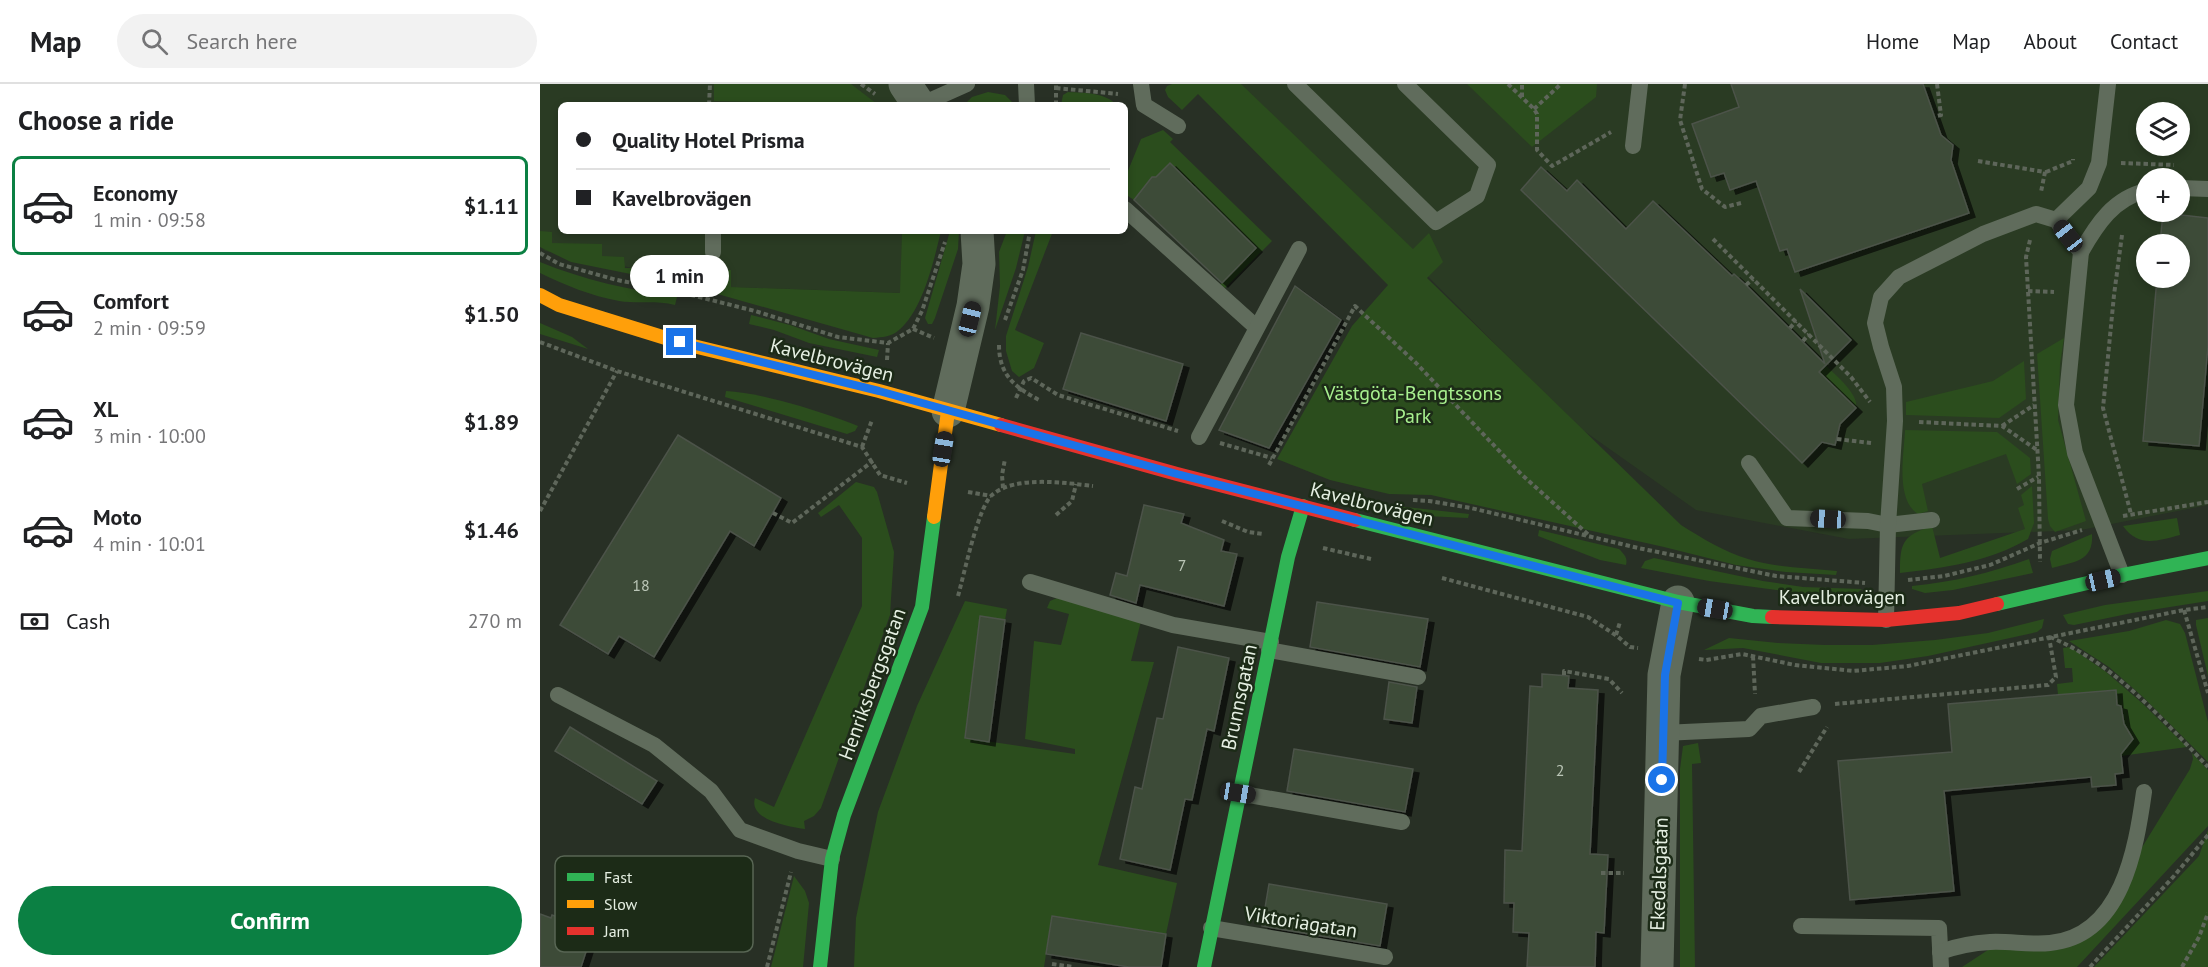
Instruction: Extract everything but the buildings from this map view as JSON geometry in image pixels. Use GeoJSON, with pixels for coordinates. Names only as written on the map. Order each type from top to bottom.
{"type":"FeatureCollection","features":[{"type":"Feature","properties":{"kind":"main road","name":"Kavelbrovägen"},"geometry":{"type":"LineString","coordinates":[[540,294],[559,305],[685,344],[879,391],[1303,506],[1678,603],[1753,616],[1886,620],[1959,614],[2122,575],[2208,558]]}},
{"type":"Feature","properties":{"kind":"main road","name":"Henriksbergsgatan"},"geometry":{"type":"LineString","coordinates":[[820,967],[832,859],[844,815],[922,607],[948,411]]}},
{"type":"Feature","properties":{"kind":"main road","name":"Brunnsgatan"},"geometry":{"type":"LineString","coordinates":[[1204,967],[1238,793],[1292,541],[1303,506]]}},
{"type":"Feature","properties":{"kind":"street"},"geometry":{"type":"LineString","coordinates":[[905,84],[917,102]]}},
{"type":"Feature","properties":{"kind":"street"},"geometry":{"type":"LineString","coordinates":[[948,411],[973,306],[981,234]]}},
{"type":"Feature","properties":{"kind":"street","name":"Ekedalsgatan"},"geometry":{"type":"LineString","coordinates":[[1657,967],[1665,675],[1678,603]]}},
{"type":"Feature","properties":{"kind":"lane"},"geometry":{"type":"LineString","coordinates":[[926,102],[967,84]]}},
{"type":"Feature","properties":{"kind":"lane"},"geometry":{"type":"LineString","coordinates":[[1026,84],[1027,102]]}},
{"type":"Feature","properties":{"kind":"lane"},"geometry":{"type":"LineString","coordinates":[[1141,84],[1144,105],[1178,126]]}},
{"type":"Feature","properties":{"kind":"lane"},"geometry":{"type":"LineString","coordinates":[[1294,84],[1436,222],[1477,196],[1488,165],[1405,84]]}},
{"type":"Feature","properties":{"kind":"lane"},"geometry":{"type":"LineString","coordinates":[[1633,146],[1640,84]]}},
{"type":"Feature","properties":{"kind":"lane"},"geometry":{"type":"LineString","coordinates":[[2056,220],[2090,188],[2099,163],[2108,84]]}},
{"type":"Feature","properties":{"kind":"lane"},"geometry":{"type":"LineString","coordinates":[[2190,188],[2208,189]]}},
{"type":"Feature","properties":{"kind":"lane"},"geometry":{"type":"LineString","coordinates":[[2122,575],[2075,453],[2066,405],[2081,252],[2095,227],[2118,202],[2136,195]]}},
{"type":"Feature","properties":{"kind":"lane"},"geometry":{"type":"LineString","coordinates":[[1128,212],[1256,327]]}},
{"type":"Feature","properties":{"kind":"lane"},"geometry":{"type":"LineString","coordinates":[[1886,620],[1888,525],[1895,421],[1894,387],[1875,323],[1881,297],[1899,277],[1983,234],[2036,214],[2056,220],[2081,252]]}},
{"type":"Feature","properties":{"kind":"lane"},"geometry":{"type":"LineString","coordinates":[[713,234],[713,252]]}},
{"type":"Feature","properties":{"kind":"lane"},"geometry":{"type":"LineString","coordinates":[[1199,437],[1299,249]]}},
{"type":"Feature","properties":{"kind":"lane"},"geometry":{"type":"LineString","coordinates":[[1749,463],[1787,518],[1868,521],[1888,525],[1932,520]]}},
{"type":"Feature","properties":{"kind":"lane"},"geometry":{"type":"LineString","coordinates":[[1030,582],[1173,626],[1418,677]]}},
{"type":"Feature","properties":{"kind":"lane"},"geometry":{"type":"LineString","coordinates":[[558,695],[654,745],[711,791],[740,830],[798,851],[832,859]]}},
{"type":"Feature","properties":{"kind":"lane"},"geometry":{"type":"LineString","coordinates":[[1663,733],[1749,729],[1761,716],[1813,707]]}},
{"type":"Feature","properties":{"kind":"lane"},"geometry":{"type":"LineString","coordinates":[[1801,926],[1939,928],[1940,959],[1963,945],[1990,942],[2050,943],[2072,938],[2091,926],[2107,910],[2121,886],[2131,863],[2144,792]]}},
{"type":"Feature","properties":{"kind":"lane"},"geometry":{"type":"LineString","coordinates":[[1238,793],[1402,822]]}},
{"type":"Feature","properties":{"kind":"lane","name":"Viktoriagatan"},"geometry":{"type":"LineString","coordinates":[[1211,928],[1385,957]]}},
{"type":"Feature","properties":{"kind":"path"},"geometry":{"type":"LineString","coordinates":[[709,102],[710,84]]}},
{"type":"Feature","properties":{"kind":"path"},"geometry":{"type":"LineString","coordinates":[[1508,84],[1537,114],[1537,150],[1552,166],[1636,118]]}},
{"type":"Feature","properties":{"kind":"path"},"geometry":{"type":"LineString","coordinates":[[1522,84],[1522,97]]}},
{"type":"Feature","properties":{"kind":"path"},"geometry":{"type":"LineString","coordinates":[[1534,109],[1562,84]]}},
{"type":"Feature","properties":{"kind":"path"},"geometry":{"type":"LineString","coordinates":[[1685,84],[1680,120],[1702,189],[1725,207],[1742,203]]}},
{"type":"Feature","properties":{"kind":"path"},"geometry":{"type":"LineString","coordinates":[[1937,84],[1941,115],[1937,116]]}},
{"type":"Feature","properties":{"kind":"path"},"geometry":{"type":"LineString","coordinates":[[1056,102],[1056,86],[1113,92],[1144,105]]}},
{"type":"Feature","properties":{"kind":"path"},"geometry":{"type":"LineString","coordinates":[[1978,161],[2046,172],[2073,161]]}},
{"type":"Feature","properties":{"kind":"path"},"geometry":{"type":"LineString","coordinates":[[2118,163],[2177,165]]}},
{"type":"Feature","properties":{"kind":"path"},"geometry":{"type":"LineString","coordinates":[[2039,199],[2046,172]]}},
{"type":"Feature","properties":{"kind":"path"},"geometry":{"type":"LineString","coordinates":[[2123,226],[2111,295],[2103,408],[2131,514]]}},
{"type":"Feature","properties":{"kind":"path"},"geometry":{"type":"LineString","coordinates":[[2031,232],[2026,257],[2039,477],[2040,569]]}},
{"type":"Feature","properties":{"kind":"path"},"geometry":{"type":"LineString","coordinates":[[540,253],[559,264],[617,280],[679,292],[755,311],[838,337],[888,343],[913,328],[922,311],[946,234]]}},
{"type":"Feature","properties":{"kind":"path"},"geometry":{"type":"LineString","coordinates":[[1004,322],[1023,270],[1029,234]]}},
{"type":"Feature","properties":{"kind":"path"},"geometry":{"type":"LineString","coordinates":[[1713,239],[1851,377],[1870,401],[1871,411]]}},
{"type":"Feature","properties":{"kind":"path"},"geometry":{"type":"LineString","coordinates":[[1746,285],[1753,279]]}},
{"type":"Feature","properties":{"kind":"path"},"geometry":{"type":"LineString","coordinates":[[2028,291],[2058,292]]}},
{"type":"Feature","properties":{"kind":"path"},"geometry":{"type":"LineString","coordinates":[[1278,471],[1267,468],[1355,306],[1416,363],[1521,474],[1591,537]]}},
{"type":"Feature","properties":{"kind":"path"},"geometry":{"type":"LineString","coordinates":[[1790,328],[1796,321]]}},
{"type":"Feature","properties":{"kind":"path"},"geometry":{"type":"LineString","coordinates":[[913,328],[927,336]]}},
{"type":"Feature","properties":{"kind":"path"},"geometry":{"type":"LineString","coordinates":[[1803,340],[1809,334]]}},
{"type":"Feature","properties":{"kind":"path"},"geometry":{"type":"LineString","coordinates":[[1000,338],[1001,361],[1007,377],[1019,390],[1050,406]]}},
{"type":"Feature","properties":{"kind":"path"},"geometry":{"type":"LineString","coordinates":[[540,342],[617,371],[862,447],[880,475],[899,482]]}},
{"type":"Feature","properties":{"kind":"path"},"geometry":{"type":"LineString","coordinates":[[888,343],[888,357]]}},
{"type":"Feature","properties":{"kind":"path"},"geometry":{"type":"LineString","coordinates":[[994,359],[1001,361]]}},
{"type":"Feature","properties":{"kind":"path"},"geometry":{"type":"LineString","coordinates":[[540,511],[617,371]]}},
{"type":"Feature","properties":{"kind":"path"},"geometry":{"type":"LineString","coordinates":[[1019,390],[1024,381],[1030,378],[1058,395],[1272,458]]}},
{"type":"Feature","properties":{"kind":"path"},"geometry":{"type":"LineString","coordinates":[[2002,426],[2034,405]]}},
{"type":"Feature","properties":{"kind":"path"},"geometry":{"type":"LineString","coordinates":[[1916,422],[2002,426],[2037,450]]}},
{"type":"Feature","properties":{"kind":"path"},"geometry":{"type":"LineString","coordinates":[[1871,454],[1872,432]]}},
{"type":"Feature","properties":{"kind":"path"},"geometry":{"type":"LineString","coordinates":[[862,447],[868,434]]}},
{"type":"Feature","properties":{"kind":"path"},"geometry":{"type":"LineString","coordinates":[[1837,439],[1872,443]]}},
{"type":"Feature","properties":{"kind":"path"},"geometry":{"type":"LineString","coordinates":[[773,513],[792,523],[873,462]]}},
{"type":"Feature","properties":{"kind":"path"},"geometry":{"type":"LineString","coordinates":[[1002,476],[1003,488]]}},
{"type":"Feature","properties":{"kind":"path"},"geometry":{"type":"LineString","coordinates":[[2017,489],[2039,477]]}},
{"type":"Feature","properties":{"kind":"path"},"geometry":{"type":"LineString","coordinates":[[957,600],[982,513],[991,496],[1003,488],[1023,484],[1053,482],[1094,486]]}},
{"type":"Feature","properties":{"kind":"path"},"geometry":{"type":"LineString","coordinates":[[1056,515],[1072,501],[1076,484]]}},
{"type":"Feature","properties":{"kind":"path"},"geometry":{"type":"LineString","coordinates":[[977,494],[991,496]]}},
{"type":"Feature","properties":{"kind":"path"},"geometry":{"type":"LineString","coordinates":[[1410,500],[1472,508],[1591,537],[1776,576],[1868,583]]}},
{"type":"Feature","properties":{"kind":"path"},"geometry":{"type":"LineString","coordinates":[[2120,516],[2208,502]]}},
{"type":"Feature","properties":{"kind":"path"},"geometry":{"type":"LineString","coordinates":[[1219,519],[1248,532],[1271,536]]}},
{"type":"Feature","properties":{"kind":"path"},"geometry":{"type":"LineString","coordinates":[[1900,581],[1944,576],[1990,565],[2040,543],[2088,528]]}},
{"type":"Feature","properties":{"kind":"path"},"geometry":{"type":"LineString","coordinates":[[1321,548],[1374,560]]}},
{"type":"Feature","properties":{"kind":"path"},"geometry":{"type":"LineString","coordinates":[[1438,577],[1588,617],[1630,647],[1639,648]]}},
{"type":"Feature","properties":{"kind":"path"},"geometry":{"type":"LineString","coordinates":[[2184,610],[2208,693]]}},
{"type":"Feature","properties":{"kind":"path"},"geometry":{"type":"LineString","coordinates":[[1616,635],[1620,622]]}},
{"type":"Feature","properties":{"kind":"path"},"geometry":{"type":"LineString","coordinates":[[2055,626],[2058,635]]}},
{"type":"Feature","properties":{"kind":"path"},"geometry":{"type":"LineString","coordinates":[[1813,707],[2048,686],[2056,677],[2049,637],[2069,645],[2107,668],[2153,709],[2208,766]]}},
{"type":"Feature","properties":{"kind":"path"},"geometry":{"type":"LineString","coordinates":[[1754,656],[1754,690],[1761,716]]}},
{"type":"Feature","properties":{"kind":"path"},"geometry":{"type":"LineString","coordinates":[[1564,675],[1564,671],[1609,679],[1622,693]]}},
{"type":"Feature","properties":{"kind":"path"},"geometry":{"type":"LineString","coordinates":[[1837,712],[1842,704]]}},
{"type":"Feature","properties":{"kind":"path"},"geometry":{"type":"LineString","coordinates":[[1799,772],[1832,720]]}},
{"type":"Feature","properties":{"kind":"path"},"geometry":{"type":"LineString","coordinates":[[2090,967],[2174,876],[2208,835]]}},
{"type":"Feature","properties":{"kind":"path"},"geometry":{"type":"LineString","coordinates":[[1601,873],[1624,873]]}},
{"type":"Feature","properties":{"kind":"path"},"geometry":{"type":"LineString","coordinates":[[767,967],[789,876]]}},
{"type":"Feature","properties":{"kind":"path"},"geometry":{"type":"LineString","coordinates":[[2182,967],[2199,937],[2208,914]]}},
{"type":"Feature","properties":{"kind":"path"},"geometry":{"type":"LineString","coordinates":[[1052,964],[1074,967]]}},
{"type":"Feature","properties":{"kind":"shaded area"},"geometry":{"type":"Polygon","coordinates":[[[540,84],[923,84],[918,102],[558,102],[558,234],[902,234],[901,293],[731,287],[545,251],[540,246],[540,84]]]}},
{"type":"Feature","properties":{"kind":"shaded area"},"geometry":{"type":"Polygon","coordinates":[[[1236,84],[2208,84],[2208,505],[2081,530],[1849,539],[1696,510],[1577,426],[1236,84]]]}},
{"type":"Feature","properties":{"kind":"green space"},"geometry":{"type":"Polygon","coordinates":[[[714,84],[851,84],[874,102],[768,102],[714,101],[714,84]]]}},
{"type":"Feature","properties":{"kind":"green space","name":"Västgöta-Bengtssons Park"},"geometry":{"type":"Polygon","coordinates":[[[1172,84],[1241,84],[1413,249],[1429,233],[1443,262],[1427,278],[1681,525],[1722,549],[1748,559],[1781,566],[1837,571],[1836,575],[1786,572],[1736,565],[1431,495],[1389,494],[1330,480],[1277,459],[1352,326],[1388,285],[1198,94],[1182,110],[1168,97],[1165,90],[1172,84]]]}},
{"type":"Feature","properties":{"kind":"green space"},"geometry":{"type":"Polygon","coordinates":[[[1467,84],[1597,84],[1596,97],[1532,147],[1467,84]]]}},
{"type":"Feature","properties":{"kind":"green space"},"geometry":{"type":"Polygon","coordinates":[[[988,92],[1005,95],[1012,102],[967,102],[972,97],[988,92]]]}},
{"type":"Feature","properties":{"kind":"green space"},"geometry":{"type":"Polygon","coordinates":[[[1068,92],[1088,93],[1100,95],[1113,102],[1062,102],[1063,95],[1068,92]]]}},
{"type":"Feature","properties":{"kind":"green space"},"geometry":{"type":"Polygon","coordinates":[[[1163,130],[1173,139],[1170,142],[1272,241],[1225,288],[1220,285],[1256,248],[1170,163],[1134,200],[1128,196],[1128,171],[1141,139],[1163,130]]]}},
{"type":"Feature","properties":{"kind":"green space"},"geometry":{"type":"Polygon","coordinates":[[[540,231],[552,232],[552,243],[602,244],[602,256],[624,257],[625,268],[731,270],[731,287],[900,293],[902,234],[940,234],[926,284],[915,310],[893,334],[873,338],[700,289],[702,282],[687,278],[685,285],[571,262],[540,247],[540,231]]]}},
{"type":"Feature","properties":{"kind":"green space"},"geometry":{"type":"Polygon","coordinates":[[[949,234],[959,234],[958,249],[935,318],[932,324],[928,324],[925,318],[949,234]]]}},
{"type":"Feature","properties":{"kind":"green space"},"geometry":{"type":"Polygon","coordinates":[[[1006,234],[1024,234],[1016,268],[995,330],[1000,286],[999,252],[1006,234]]]}},
{"type":"Feature","properties":{"kind":"green space"},"geometry":{"type":"Polygon","coordinates":[[[1035,234],[1052,234],[1015,330],[1044,343],[1034,368],[1019,377],[1012,371],[1006,351],[1006,336],[1028,267],[1035,234]]]}},
{"type":"Feature","properties":{"kind":"green space"},"geometry":{"type":"Polygon","coordinates":[[[540,262],[607,284],[677,297],[675,305],[619,301],[588,293],[540,273],[540,262]]]}},
{"type":"Feature","properties":{"kind":"green space"},"geometry":{"type":"Polygon","coordinates":[[[751,315],[790,325],[829,339],[879,350],[877,357],[809,343],[774,330],[749,324],[751,315]]]}},
{"type":"Feature","properties":{"kind":"green space"},"geometry":{"type":"Polygon","coordinates":[[[540,323],[572,337],[588,349],[540,334],[540,323]]]}},
{"type":"Feature","properties":{"kind":"green space"},"geometry":{"type":"Polygon","coordinates":[[[2064,338],[2060,364],[2058,420],[2086,521],[2055,532],[2048,519],[2037,354],[2064,338]]]}},
{"type":"Feature","properties":{"kind":"green space"},"geometry":{"type":"Polygon","coordinates":[[[2024,361],[2026,399],[1999,418],[1906,415],[1906,402],[1993,381],[2024,361]]]}},
{"type":"Feature","properties":{"kind":"green space"},"geometry":{"type":"Polygon","coordinates":[[[1822,362],[1850,390],[1856,402],[1856,408],[1814,368],[1822,362]]]}},
{"type":"Feature","properties":{"kind":"green space"},"geometry":{"type":"Polygon","coordinates":[[[726,391],[775,399],[858,426],[855,431],[847,434],[725,397],[726,391]]]}},
{"type":"Feature","properties":{"kind":"green space"},"geometry":{"type":"Polygon","coordinates":[[[1905,430],[1997,432],[2030,458],[2031,474],[2017,484],[2006,454],[1922,484],[1928,511],[1918,514],[1906,498],[1902,476],[1905,430]]]}},
{"type":"Feature","properties":{"kind":"green space"},"geometry":{"type":"Polygon","coordinates":[[[856,482],[874,487],[877,492],[894,552],[890,615],[821,808],[814,816],[804,821],[805,829],[798,828],[764,817],[755,806],[755,798],[774,807],[862,606],[862,538],[839,505],[821,517],[818,513],[856,482]]]}},
{"type":"Feature","properties":{"kind":"green space"},"geometry":{"type":"Polygon","coordinates":[[[2032,486],[2034,523],[2028,539],[1982,559],[1900,573],[1901,554],[1905,542],[1914,533],[1932,526],[1940,558],[2025,529],[2018,508],[2024,505],[2021,495],[2032,486]]]}},
{"type":"Feature","properties":{"kind":"green space"},"geometry":{"type":"Polygon","coordinates":[[[1370,503],[1469,514],[1468,518],[1404,515],[1368,505],[1370,503]]]}},
{"type":"Feature","properties":{"kind":"green space"},"geometry":{"type":"Polygon","coordinates":[[[2177,518],[2180,535],[2156,541],[2135,538],[2123,526],[2177,518]]]}},
{"type":"Feature","properties":{"kind":"green space"},"geometry":{"type":"Polygon","coordinates":[[[1539,530],[1619,549],[1626,558],[1626,565],[1600,560],[1538,536],[1539,530]]]}},
{"type":"Feature","properties":{"kind":"green space"},"geometry":{"type":"Polygon","coordinates":[[[2092,534],[2090,550],[2086,555],[2074,562],[2052,568],[2050,559],[2052,551],[2092,534]]]}},
{"type":"Feature","properties":{"kind":"green space"},"geometry":{"type":"Polygon","coordinates":[[[1654,558],[1803,587],[1862,589],[1853,596],[1799,593],[1709,581],[1641,568],[1645,561],[1654,558]]]}},
{"type":"Feature","properties":{"kind":"green space"},"geometry":{"type":"Polygon","coordinates":[[[2029,559],[2033,573],[1953,590],[1925,593],[1912,589],[1912,586],[1971,576],[2029,559]]]}},
{"type":"Feature","properties":{"kind":"green space"},"geometry":{"type":"Polygon","coordinates":[[[2208,591],[2208,601],[2074,625],[2068,624],[2063,615],[2105,605],[2208,591]]]}},
{"type":"Feature","properties":{"kind":"green space"},"geometry":{"type":"Polygon","coordinates":[[[1057,598],[1141,621],[1131,661],[1154,662],[1098,865],[1177,883],[1166,934],[1052,916],[1044,967],[854,967],[856,918],[878,812],[917,706],[965,601],[1007,609],[1005,620],[980,617],[965,738],[1075,754],[1075,749],[1025,739],[1034,641],[1061,645],[1069,614],[1047,608],[1050,601],[1057,598]]]}},
{"type":"Feature","properties":{"kind":"green space"},"geometry":{"type":"Polygon","coordinates":[[[2208,618],[2208,676],[2196,620],[2208,618]]]}},
{"type":"Feature","properties":{"kind":"green space"},"geometry":{"type":"Polygon","coordinates":[[[2044,619],[2042,628],[2037,632],[1928,656],[1880,663],[1821,663],[1743,648],[1704,650],[1729,638],[1825,645],[1872,645],[1935,640],[1988,633],[2044,619]]]}},
{"type":"Feature","properties":{"kind":"green space"},"geometry":{"type":"Polygon","coordinates":[[[2166,620],[2180,624],[2185,633],[2208,722],[2208,762],[2143,697],[2109,667],[2069,641],[2129,631],[2166,620]]]}},
{"type":"Feature","properties":{"kind":"green space"},"geometry":{"type":"Polygon","coordinates":[[[2070,647],[2105,671],[2187,747],[2121,756],[2120,744],[2133,738],[2124,724],[2122,706],[2117,708],[2116,690],[2058,695],[2057,684],[2073,682],[2072,668],[2065,668],[2063,648],[2070,647]]]}},
{"type":"Feature","properties":{"kind":"green space"},"geometry":{"type":"Polygon","coordinates":[[[1698,743],[1701,763],[1692,764],[1695,967],[1680,967],[1680,769],[1683,746],[1698,743]]]}},
{"type":"Feature","properties":{"kind":"green space"},"geometry":{"type":"Polygon","coordinates":[[[2192,753],[2208,770],[2208,826],[2077,967],[1962,967],[1991,948],[2057,950],[2075,943],[2141,849],[2190,769],[2192,753]]]}},
{"type":"Feature","properties":{"kind":"green space"},"geometry":{"type":"Polygon","coordinates":[[[2208,830],[2208,967],[2094,967],[2199,856],[2208,830]]]}},
{"type":"Feature","properties":{"kind":"green space"},"geometry":{"type":"Polygon","coordinates":[[[794,876],[805,891],[809,903],[803,967],[771,967],[794,876]]]}},
{"type":"Feature","properties":{"kind":"traffic: fast"},"geometry":{"type":"LineString","coordinates":[[1204,967],[1288,557],[1303,506]]}},
{"type":"Feature","properties":{"kind":"traffic: fast"},"geometry":{"type":"LineString","coordinates":[[820,967],[832,859],[844,815],[922,607],[934,517]]}},
{"type":"Feature","properties":{"kind":"traffic: fast"},"geometry":{"type":"LineString","coordinates":[[1355,520],[1678,602],[1753,616],[1772,617]]}},
{"type":"Feature","properties":{"kind":"traffic: fast"},"geometry":{"type":"LineString","coordinates":[[1997,604],[2208,558]]}},
{"type":"Feature","properties":{"kind":"traffic: slow"},"geometry":{"type":"LineString","coordinates":[[540,295],[559,305],[685,344],[879,391],[1001,425]]}},
{"type":"Feature","properties":{"kind":"traffic: slow"},"geometry":{"type":"LineString","coordinates":[[934,517],[948,411]]}},
{"type":"Feature","properties":{"kind":"traffic: jam"},"geometry":{"type":"LineString","coordinates":[[1001,425],[1355,520]]}},
{"type":"Feature","properties":{"kind":"traffic: jam"},"geometry":{"type":"LineString","coordinates":[[1772,617],[1886,620],[1959,613],[1997,604]]}},
{"type":"Feature","properties":{"kind":"route"},"geometry":{"type":"LineString","coordinates":[[680,342],[879,391],[1177,474],[1678,603],[1667,653],[1665,675],[1662,780]]}}]}
